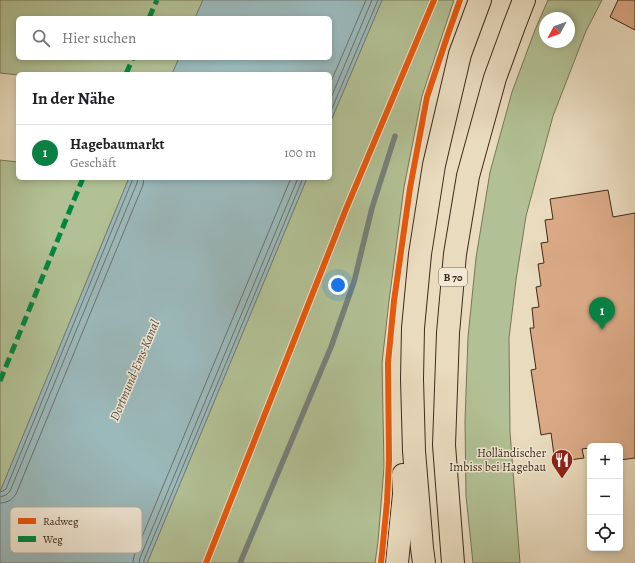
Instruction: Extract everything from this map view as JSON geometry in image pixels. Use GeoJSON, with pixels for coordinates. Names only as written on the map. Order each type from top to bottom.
{"type":"FeatureCollection","features":[{"type":"Feature","properties":{"kind":"highway"},"geometry":{"type":"LineString","coordinates":[[424,563],[414,451],[412,387],[413,328],[420,254],[434,165],[460,54],[480,0]]}},
{"type":"Feature","properties":{"kind":"highway","name":"B 70"},"geometry":{"type":"LineString","coordinates":[[453,563],[444,445],[448,333],[455,254],[468,176],[495,78],[524,0]]}},
{"type":"Feature","properties":{"kind":"highway"},"geometry":{"type":"LineString","coordinates":[[397,563],[404,494],[401,349],[417,286]]}},
{"type":"Feature","properties":{"kind":"green space"},"geometry":{"type":"Polygon","coordinates":[[[0,0],[203,0],[196,16],[16,16],[16,60],[178,60],[173,72],[16,72],[16,75],[0,73],[0,0]]]}},
{"type":"Feature","properties":{"kind":"green space"},"geometry":{"type":"Polygon","coordinates":[[[382,0],[431,0],[344,208],[203,563],[147,563],[306,180],[332,180],[332,118],[382,0]]]}},
{"type":"Feature","properties":{"kind":"green space"},"geometry":{"type":"Polygon","coordinates":[[[437,0],[454,0],[422,96],[404,187],[382,363],[384,467],[375,563],[209,563],[349,210],[437,0]]]}},
{"type":"Feature","properties":{"kind":"green space"},"geometry":{"type":"Polygon","coordinates":[[[548,0],[602,0],[586,31],[553,116],[526,216],[516,280],[509,338],[510,432],[520,563],[473,563],[466,496],[465,421],[468,337],[476,258],[490,172],[512,92],[539,21],[539,48],[575,48],[575,12],[543,12],[548,0]]]}},
{"type":"Feature","properties":{"kind":"green space"},"geometry":{"type":"Polygon","coordinates":[[[0,160],[16,162],[16,180],[128,180],[0,492],[0,160]]]}},
{"type":"Feature","properties":{"kind":"water"},"geometry":{"type":"Polygon","coordinates":[[[203,0],[382,0],[332,118],[332,72],[173,72],[178,60],[332,60],[332,16],[196,16],[203,0]]]}},
{"type":"Feature","properties":{"kind":"water","name":"Dortmund-Ems-Kanal"},"geometry":{"type":"Polygon","coordinates":[[[128,180],[306,180],[147,563],[0,563],[0,492],[128,180]]]}},
{"type":"Feature","properties":{"kind":"building"},"geometry":{"type":"Polygon","coordinates":[[[618,0],[635,0],[635,30],[610,17],[618,0]]]}},
{"type":"Feature","properties":{"kind":"building"},"geometry":{"type":"Polygon","coordinates":[[[608,190],[613,217],[635,213],[635,458],[623,460],[623,443],[587,443],[587,448],[582,449],[584,458],[555,462],[551,433],[541,435],[531,370],[536,369],[530,328],[534,328],[532,308],[539,307],[536,287],[541,286],[538,264],[544,263],[541,243],[548,242],[545,220],[553,219],[550,199],[608,190]]]}},
{"type":"Feature","properties":{"kind":"waterway"},"geometry":{"type":"LineString","coordinates":[[240,563],[331,347],[354,282],[372,208],[395,136]]}},
{"type":"Feature","properties":{"kind":"marked path"},"geometry":{"type":"LineString","coordinates":[[150,16],[157,0]]}},
{"type":"Feature","properties":{"kind":"marked path"},"geometry":{"type":"LineString","coordinates":[[127,72],[132,60]]}},
{"type":"Feature","properties":{"kind":"marked path"},"geometry":{"type":"LineString","coordinates":[[0,381],[82,180]]}},
{"type":"Feature","properties":{"kind":"cycle path"},"geometry":{"type":"LineString","coordinates":[[206,563],[346,209],[434,0]]}},
{"type":"Feature","properties":{"kind":"cycle path"},"geometry":{"type":"LineString","coordinates":[[381,563],[387,502],[389,460],[388,363],[394,301],[410,188],[427,97],[460,0]]}},
{"type":"Feature","properties":{"kind":"place","name":"Hagebaumarkt"},"geometry":{"type":"Point","coordinates":[602,330]}},
{"type":"Feature","properties":{"kind":"place","name":"Holländischer Imbiss bei Hagebau"},"geometry":{"type":"Point","coordinates":[562,480]}}]}
